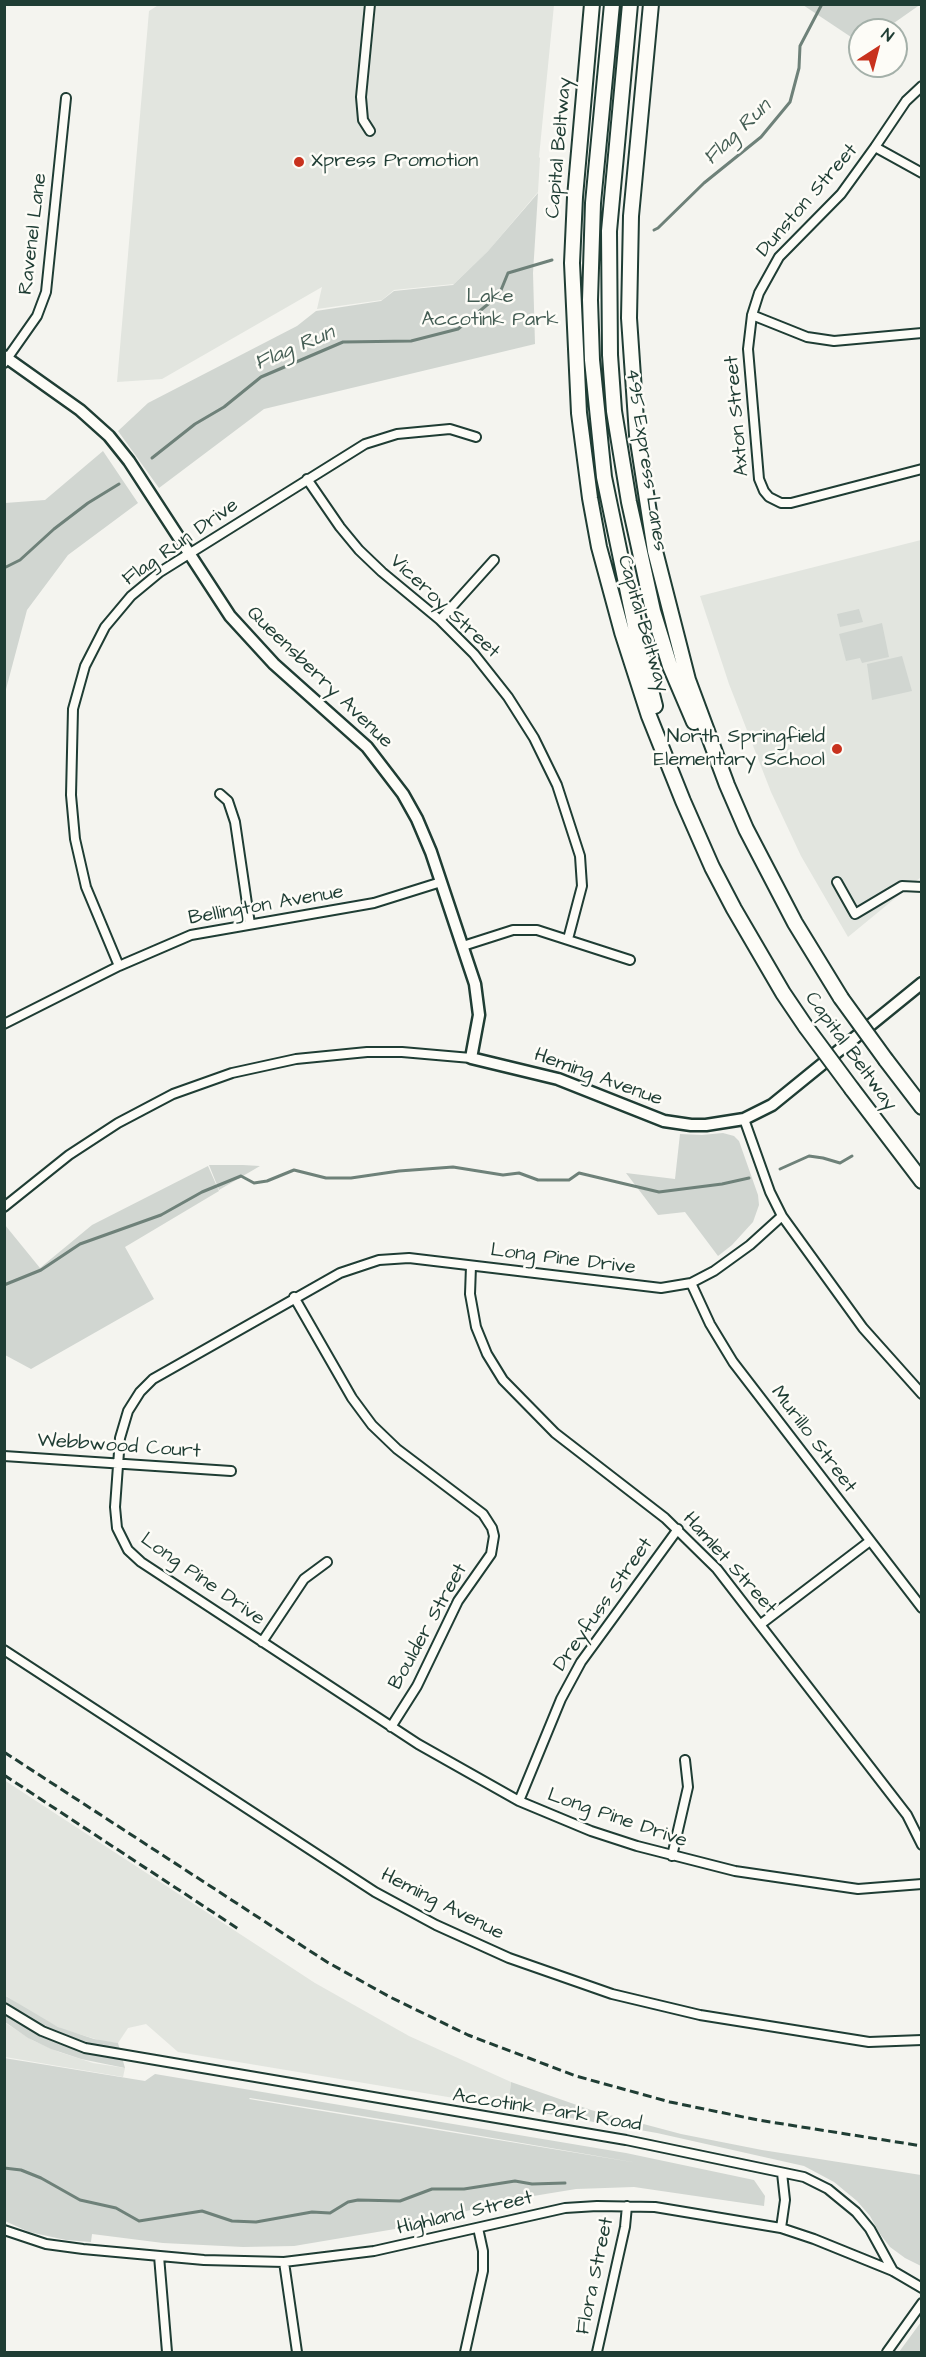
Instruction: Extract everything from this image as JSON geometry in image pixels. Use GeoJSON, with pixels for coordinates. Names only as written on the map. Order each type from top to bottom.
{"type":"FeatureCollection","features":[{"type":"Feature","properties":{"kind":"highway","name":"Capital Beltway"},"geometry":{"type":"LineString","coordinates":[[592,4],[575,197],[572,263],[575,363],[583,453],[599,546],[622,632],[649,716],[683,801],[712,867],[734,909],[776,982],[806,1027],[921,1180]]}},
{"type":"Feature","properties":{"kind":"highway","name":"495 Express Lanes"},"geometry":{"type":"LineString","coordinates":[[612,4],[600,117],[591,253],[590,300],[597,421],[604,477],[636,631],[660,725],[683,801]]}},
{"type":"Feature","properties":{"kind":"highway","name":"495 Express Lanes"},"geometry":{"type":"LineString","coordinates":[[630,4],[609,231],[610,355],[614,411],[640,558],[665,651],[685,702],[747,829]]}},
{"type":"Feature","properties":{"kind":"highway","name":"Capital Beltway"},"geometry":{"type":"LineString","coordinates":[[651,4],[631,216],[629,318],[637,435],[655,551],[674,629],[700,714],[747,829],[795,923],[841,998],[921,1107]]}},
{"type":"Feature","properties":{"kind":"street"},"geometry":{"type":"LineString","coordinates":[[370,4],[361,97],[363,120],[370,131]]}},
{"type":"Feature","properties":{"kind":"street","name":"Dunston Street"},"geometry":{"type":"LineString","coordinates":[[752,315],[759,293],[779,257],[794,239],[841,194],[906,101],[921,86]]}},
{"type":"Feature","properties":{"kind":"street","name":"Ravenel Lane"},"geometry":{"type":"LineString","coordinates":[[5,359],[37,316],[46,292],[66,98]]}},
{"type":"Feature","properties":{"kind":"street"},"geometry":{"type":"LineString","coordinates":[[875,147],[921,173]]}},
{"type":"Feature","properties":{"kind":"street"},"geometry":{"type":"LineString","coordinates":[[752,315],[807,337],[834,341],[921,333]]}},
{"type":"Feature","properties":{"kind":"street","name":"Axton Street"},"geometry":{"type":"LineString","coordinates":[[752,315],[748,349],[749,378],[759,479],[764,491],[770,497],[791,503],[921,469]]}},
{"type":"Feature","properties":{"kind":"street","name":"Queensberry Avenue"},"geometry":{"type":"LineString","coordinates":[[5,359],[80,410],[110,436],[129,461],[216,597],[252,641],[289,678],[350,729],[385,768],[417,819],[475,984],[478,1002],[477,1027],[471,1058]]}},
{"type":"Feature","properties":{"kind":"street","name":"Flag Run Drive"},"geometry":{"type":"LineString","coordinates":[[119,966],[92,907],[80,867],[71,795],[73,709],[85,666],[105,627],[131,596],[147,582],[358,447],[384,437],[450,429],[476,437]]}},
{"type":"Feature","properties":{"kind":"street","name":"Viceroy Street"},"geometry":{"type":"LineString","coordinates":[[307,479],[340,527],[360,550],[382,572],[440,620],[474,654],[508,698],[534,738],[557,785],[577,843],[582,869],[579,902],[568,939]]}},
{"type":"Feature","properties":{"kind":"street"},"geometry":{"type":"LineString","coordinates":[[440,620],[494,560]]}},
{"type":"Feature","properties":{"kind":"street"},"geometry":{"type":"LineString","coordinates":[[220,794],[228,801],[236,822],[250,924]]}},
{"type":"Feature","properties":{"kind":"street","name":"Bellington Avenue"},"geometry":{"type":"LineString","coordinates":[[4,1024],[119,966],[191,935],[374,903],[441,882]]}},
{"type":"Feature","properties":{"kind":"street"},"geometry":{"type":"LineString","coordinates":[[837,882],[855,914],[902,886],[921,887]]}},
{"type":"Feature","properties":{"kind":"street"},"geometry":{"type":"LineString","coordinates":[[463,946],[506,932],[521,929],[537,930],[630,960]]}},
{"type":"Feature","properties":{"kind":"street","name":"Heming Avenue"},"geometry":{"type":"LineString","coordinates":[[4,1207],[69,1155],[118,1123],[173,1094],[232,1073],[266,1064],[332,1054],[402,1052],[471,1058],[558,1079],[598,1093],[653,1117],[675,1123],[706,1125],[744,1119],[778,1101],[921,983]]}},
{"type":"Feature","properties":{"kind":"street"},"geometry":{"type":"LineString","coordinates":[[744,1119],[770,1192],[782,1216],[863,1328],[921,1395]]}},
{"type":"Feature","properties":{"kind":"street","name":"Long Pine Drive"},"geometry":{"type":"LineString","coordinates":[[782,1216],[729,1261],[691,1283],[661,1288],[409,1258],[379,1260],[340,1273],[294,1297],[153,1379],[145,1386],[133,1401],[124,1420],[120,1438],[116,1520],[119,1536],[128,1550],[141,1562],[391,1727],[456,1767],[519,1801],[591,1831],[672,1856],[735,1871],[840,1888],[875,1889],[921,1884]]}},
{"type":"Feature","properties":{"kind":"street","name":"Hamlet Street"},"geometry":{"type":"LineString","coordinates":[[471,1266],[470,1294],[476,1327],[487,1354],[503,1380],[555,1433],[678,1529],[717,1569],[907,1815],[921,1845]]}},
{"type":"Feature","properties":{"kind":"street","name":"Murillo Street"},"geometry":{"type":"LineString","coordinates":[[691,1283],[710,1324],[733,1362],[921,1608]]}},
{"type":"Feature","properties":{"kind":"street","name":"Boulder Street"},"geometry":{"type":"LineString","coordinates":[[294,1297],[352,1398],[372,1425],[397,1449],[483,1514],[494,1536],[490,1554],[458,1601],[417,1686],[391,1727]]}},
{"type":"Feature","properties":{"kind":"street","name":"Webbwood Court"},"geometry":{"type":"LineString","coordinates":[[4,1456],[231,1471]]}},
{"type":"Feature","properties":{"kind":"street","name":"Dreyfuss Street"},"geometry":{"type":"LineString","coordinates":[[519,1801],[561,1699],[581,1662],[678,1529]]}},
{"type":"Feature","properties":{"kind":"street"},"geometry":{"type":"LineString","coordinates":[[761,1624],[870,1541]]}},
{"type":"Feature","properties":{"kind":"street"},"geometry":{"type":"LineString","coordinates":[[262,1642],[304,1579],[327,1562]]}},
{"type":"Feature","properties":{"kind":"street","name":"Heming Avenue"},"geometry":{"type":"LineString","coordinates":[[4,1650],[375,1892],[436,1925],[510,1958],[612,1994],[700,2016],[869,2042],[921,2040]]}},
{"type":"Feature","properties":{"kind":"street"},"geometry":{"type":"LineString","coordinates":[[672,1856],[688,1788],[685,1760]]}},
{"type":"Feature","properties":{"kind":"street","name":"Accotink Park Road"},"geometry":{"type":"LineString","coordinates":[[4,2008],[42,2031],[73,2045],[626,2140],[814,2181],[843,2200],[870,2229],[893,2271]]}},
{"type":"Feature","properties":{"kind":"street"},"geometry":{"type":"LineString","coordinates":[[781,2228],[785,2200],[782,2173]]}},
{"type":"Feature","properties":{"kind":"street","name":"Highland Street"},"geometry":{"type":"LineString","coordinates":[[4,2230],[46,2244],[83,2249],[204,2260],[284,2262],[374,2252],[565,2208],[627,2206],[681,2210],[781,2228],[893,2271],[921,2289]]}},
{"type":"Feature","properties":{"kind":"street","name":"Flora Street"},"geometry":{"type":"LineString","coordinates":[[597,2352],[625,2227],[627,2206]]}},
{"type":"Feature","properties":{"kind":"street"},"geometry":{"type":"LineString","coordinates":[[465,2352],[483,2271],[483,2251],[478,2228]]}},
{"type":"Feature","properties":{"kind":"street"},"geometry":{"type":"LineString","coordinates":[[159,2256],[167,2352]]}},
{"type":"Feature","properties":{"kind":"street"},"geometry":{"type":"LineString","coordinates":[[284,2262],[297,2352]]}},
{"type":"Feature","properties":{"kind":"street"},"geometry":{"type":"LineString","coordinates":[[887,2352],[921,2303]]}},
{"type":"Feature","properties":{"kind":"shaded area"},"geometry":{"type":"Polygon","coordinates":[[[160,4],[554,5],[539,157],[538,192],[489,250],[454,284],[394,290],[382,300],[317,309],[322,287],[162,379],[117,382],[149,11],[160,4]]]}},
{"type":"Feature","properties":{"kind":"shaded area","name":"North Springfield Elementary School"},"geometry":{"type":"Polygon","coordinates":[[[921,540],[921,877],[848,937],[801,856],[771,792],[729,684],[700,596],[921,540]]]}},
{"type":"Feature","properties":{"kind":"shaded area"},"geometry":{"type":"Polygon","coordinates":[[[4,1780],[315,1983],[409,2036],[511,2082],[508,2107],[178,2052],[146,2024],[128,2028],[118,2043],[102,2041],[62,2029],[31,2013],[5,1995],[4,1780]]]}},
{"type":"Feature","properties":{"kind":"shaded area"},"geometry":{"type":"Polygon","coordinates":[[[4,2022],[32,2040],[59,2052],[93,2063],[125,2068],[123,2077],[5,2057],[4,2022]]]}},
{"type":"Feature","properties":{"kind":"green space"},"geometry":{"type":"Polygon","coordinates":[[[921,4],[901,18],[848,18],[848,35],[803,5],[921,4]]]}},
{"type":"Feature","properties":{"kind":"green space","name":"Lake Accotink Park"},"geometry":{"type":"Polygon","coordinates":[[[538,193],[533,273],[535,344],[264,409],[159,488],[118,431],[148,403],[297,326],[316,311],[381,301],[394,291],[453,285],[488,251],[538,193]]]}},
{"type":"Feature","properties":{"kind":"green space"},"geometry":{"type":"Polygon","coordinates":[[[103,451],[138,503],[68,555],[27,610],[5,693],[5,503],[45,500],[103,451]]]}},
{"type":"Feature","properties":{"kind":"green space"},"geometry":{"type":"Polygon","coordinates":[[[859,609],[863,622],[840,627],[837,614],[859,609]]]}},
{"type":"Feature","properties":{"kind":"green space"},"geometry":{"type":"Polygon","coordinates":[[[882,623],[889,657],[862,663],[860,658],[846,661],[839,634],[882,623]]]}},
{"type":"Feature","properties":{"kind":"green space"},"geometry":{"type":"Polygon","coordinates":[[[902,656],[912,691],[872,700],[867,664],[902,656]]]}},
{"type":"Feature","properties":{"kind":"green space"},"geometry":{"type":"Polygon","coordinates":[[[723,1133],[734,1136],[739,1141],[758,1195],[759,1205],[753,1222],[732,1245],[718,1256],[685,1212],[658,1215],[626,1173],[675,1179],[680,1134],[723,1133]]]}},
{"type":"Feature","properties":{"kind":"green space"},"geometry":{"type":"Polygon","coordinates":[[[209,1165],[243,1165],[260,1166],[219,1190],[209,1165]]]}},
{"type":"Feature","properties":{"kind":"green space"},"geometry":{"type":"Polygon","coordinates":[[[208,1166],[219,1191],[125,1247],[154,1299],[31,1369],[5,1355],[5,1225],[40,1268],[92,1225],[208,1166]]]}},
{"type":"Feature","properties":{"kind":"green space"},"geometry":{"type":"Polygon","coordinates":[[[4,1995],[58,2027],[94,2039],[118,2043],[125,2068],[81,2059],[28,2038],[5,2022],[4,1995]]]}},
{"type":"Feature","properties":{"kind":"green space"},"geometry":{"type":"Polygon","coordinates":[[[4,2058],[145,2081],[155,2074],[626,2153],[754,2180],[765,2196],[764,2206],[634,2187],[576,2189],[509,2200],[401,2228],[294,2246],[243,2247],[163,2243],[92,2234],[91,2242],[66,2240],[29,2232],[5,2221],[4,2058]],[[249,2099],[638,2163],[411,2124],[249,2099]]]}},
{"type":"Feature","properties":{"kind":"green space"},"geometry":{"type":"Polygon","coordinates":[[[511,2082],[591,2110],[681,2134],[762,2150],[921,2175],[921,2266],[890,2247],[870,2216],[857,2201],[834,2182],[804,2166],[657,2133],[508,2107],[511,2082]]]}},
{"type":"Feature","properties":{"kind":"green space"},"geometry":{"type":"Polygon","coordinates":[[[921,2322],[921,2352],[899,2352],[921,2322]]]}},
{"type":"Feature","properties":{"kind":"waterway","name":"Flag Run"},"geometry":{"type":"LineString","coordinates":[[654,230],[704,183],[761,137],[790,102],[799,68],[800,46],[822,4]]}},
{"type":"Feature","properties":{"kind":"waterway","name":"Flag Run"},"geometry":{"type":"LineString","coordinates":[[152,458],[195,424],[224,407],[261,377],[343,342],[411,341],[458,329],[499,295],[508,273],[552,260]]}},
{"type":"Feature","properties":{"kind":"waterway","name":"Flag Run"},"geometry":{"type":"LineString","coordinates":[[4,568],[20,560],[54,529],[88,503],[119,484]]}},
{"type":"Feature","properties":{"kind":"waterway"},"geometry":{"type":"LineString","coordinates":[[780,1169],[809,1156],[840,1163],[852,1156]]}},
{"type":"Feature","properties":{"kind":"waterway"},"geometry":{"type":"LineString","coordinates":[[4,1285],[41,1270],[80,1244],[161,1215],[202,1192],[241,1176],[254,1183],[267,1181],[294,1170],[326,1178],[351,1178],[399,1171],[453,1167],[503,1175],[519,1173],[538,1180],[569,1180],[579,1173],[659,1192],[749,1178]]}},
{"type":"Feature","properties":{"kind":"waterway"},"geometry":{"type":"LineString","coordinates":[[4,2168],[21,2170],[41,2178],[80,2200],[116,2208],[139,2221],[202,2211],[232,2221],[256,2222],[312,2212],[330,2213],[348,2202],[358,2200],[400,2201],[432,2189],[464,2189],[515,2181],[532,2184],[565,2183]]}},
{"type":"Feature","properties":{"kind":"railway"},"geometry":{"type":"LineString","coordinates":[[4,1752],[327,1962],[390,1997],[468,2035],[576,2076],[670,2102],[758,2120],[922,2146]]}},
{"type":"Feature","properties":{"kind":"railway"},"geometry":{"type":"LineString","coordinates":[[4,1775],[240,1930]]}},
{"type":"Feature","properties":{"kind":"place","name":"Xpress Promotion"},"geometry":{"type":"Point","coordinates":[299,162]}},
{"type":"Feature","properties":{"kind":"place","name":"North Springfield Elementary School"},"geometry":{"type":"Point","coordinates":[837,749]}}]}
